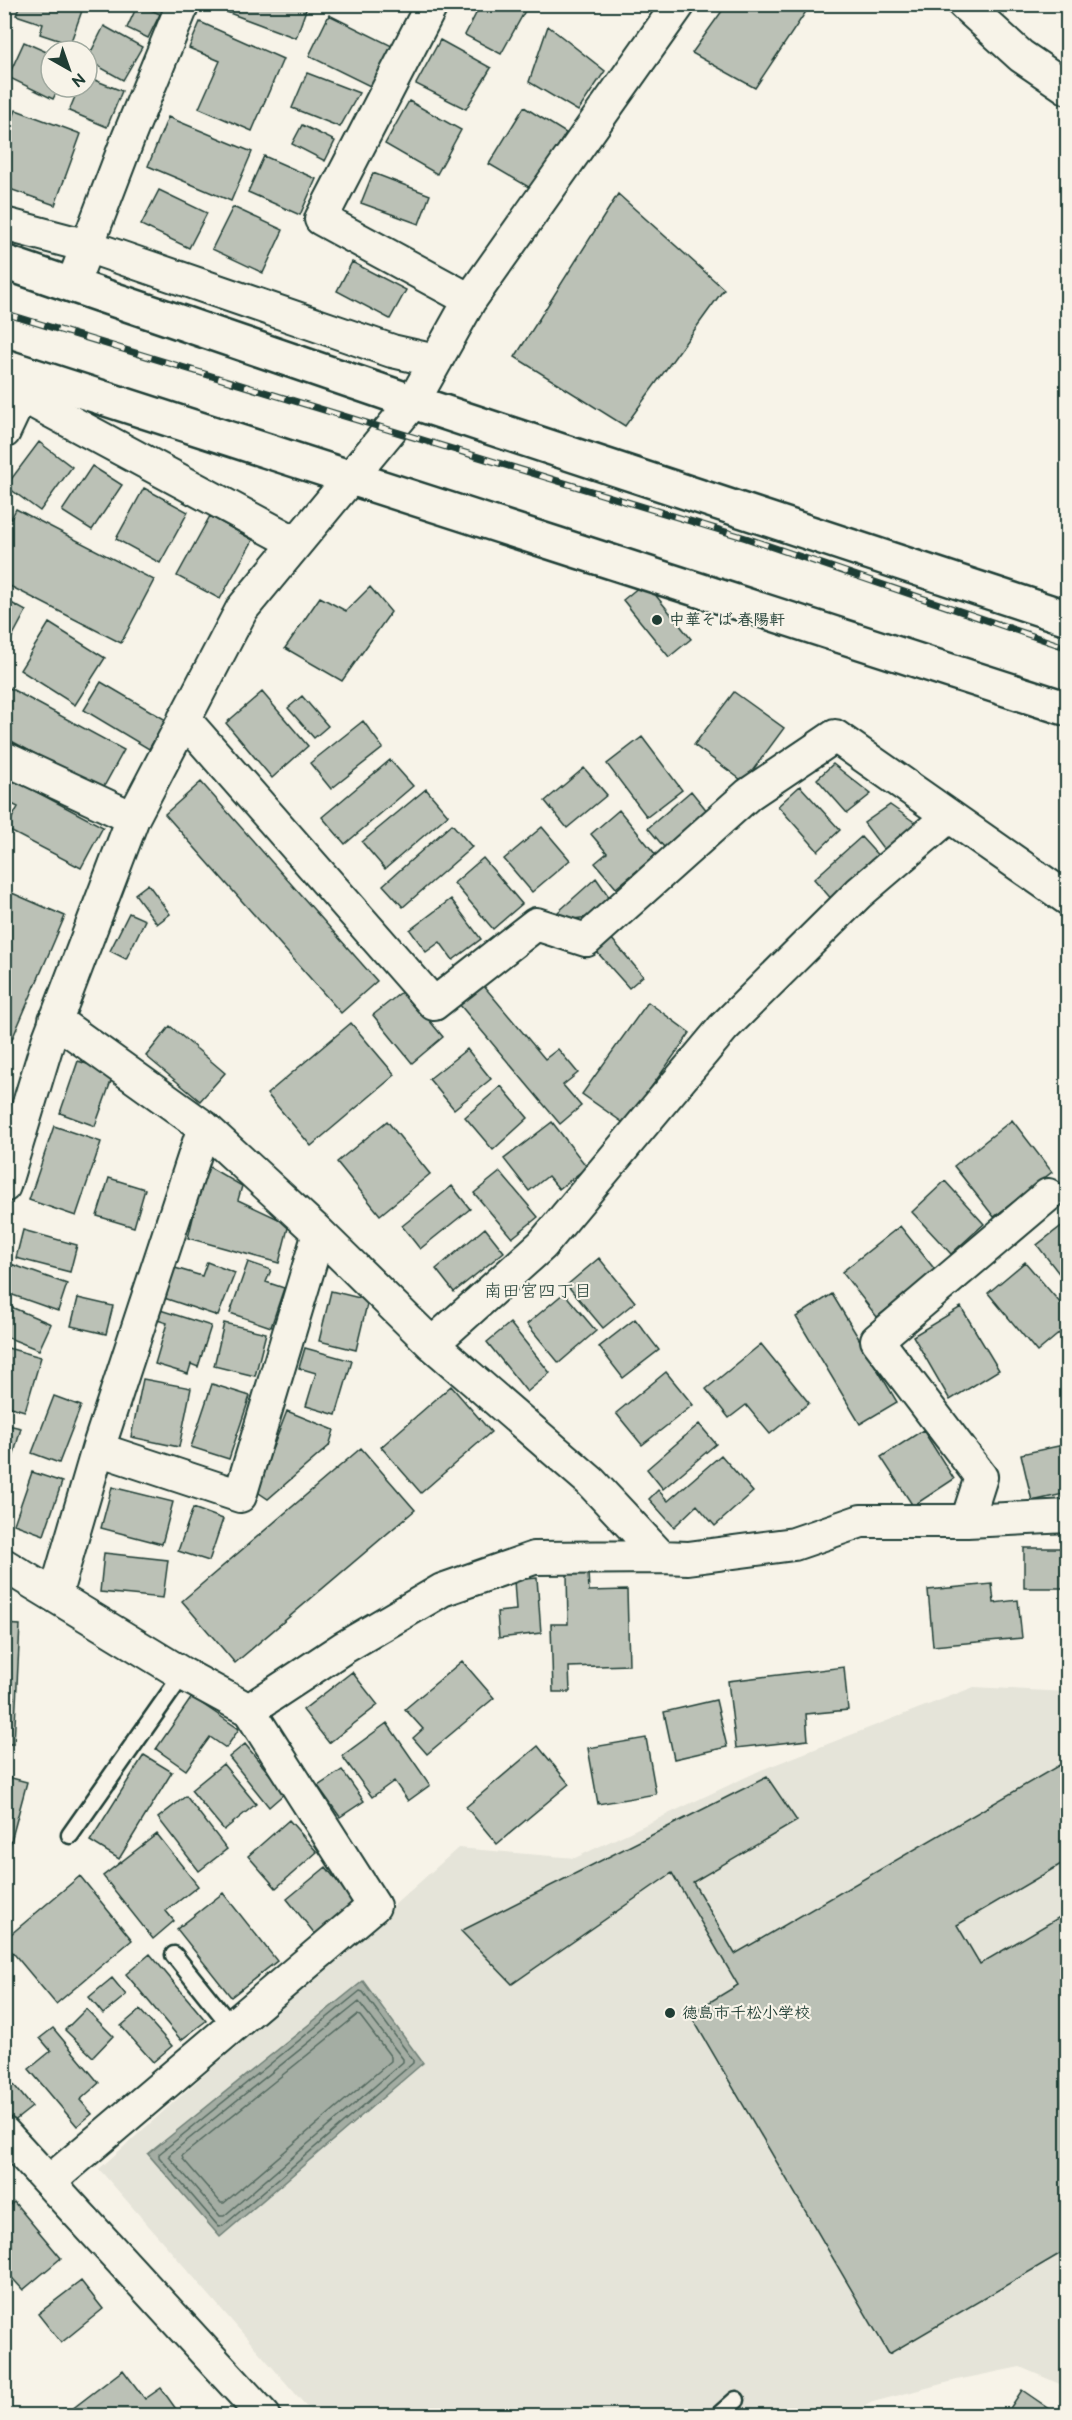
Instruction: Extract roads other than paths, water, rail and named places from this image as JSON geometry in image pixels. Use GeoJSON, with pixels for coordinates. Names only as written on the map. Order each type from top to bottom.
{"type":"FeatureCollection","features":[{"type":"Feature","properties":{"kind":"street"},"geometry":{"type":"LineString","coordinates":[[73,284],[183,4]]}},
{"type":"Feature","properties":{"kind":"street"},"geometry":{"type":"LineString","coordinates":[[432,4],[321,219],[470,300]]}},
{"type":"Feature","properties":{"kind":"street"},"geometry":{"type":"LineString","coordinates":[[4,1186],[55,1020],[133,818],[242,609],[413,402],[470,300],[679,4]]}},
{"type":"Feature","properties":{"kind":"street"},"geometry":{"type":"LineString","coordinates":[[964,4],[1021,56],[1068,88]]}},
{"type":"Feature","properties":{"kind":"street"},"geometry":{"type":"LineString","coordinates":[[4,224],[87,246],[392,351],[436,361]]}},
{"type":"Feature","properties":{"kind":"street"},"geometry":{"type":"LineString","coordinates":[[4,262],[413,402],[1068,618]]}},
{"type":"Feature","properties":{"kind":"street"},"geometry":{"type":"LineString","coordinates":[[4,366],[1068,709]]}},
{"type":"Feature","properties":{"kind":"street"},"geometry":{"type":"LineString","coordinates":[[4,432],[13,391],[296,543]]}},
{"type":"Feature","properties":{"kind":"street"},"geometry":{"type":"LineString","coordinates":[[184,719],[434,1004],[536,924],[586,940],[749,794],[835,736],[1068,899]]}},
{"type":"Feature","properties":{"kind":"street"},"geometry":{"type":"LineString","coordinates":[[4,758],[133,818]]}},
{"type":"Feature","properties":{"kind":"street"},"geometry":{"type":"LineString","coordinates":[[432,1344],[543,1245],[723,1028],[859,893],[949,816]]}},
{"type":"Feature","properties":{"kind":"street"},"geometry":{"type":"LineString","coordinates":[[55,1020],[204,1127],[319,1233],[432,1344],[590,1482],[661,1557]]}},
{"type":"Feature","properties":{"kind":"street"},"geometry":{"type":"LineString","coordinates":[[55,1596],[98,1449],[204,1127]]}},
{"type":"Feature","properties":{"kind":"street"},"geometry":{"type":"LineString","coordinates":[[967,1521],[981,1477],[878,1340],[1048,1195]]}},
{"type":"Feature","properties":{"kind":"street"},"geometry":{"type":"LineString","coordinates":[[98,1449],[240,1496],[319,1233]]}},
{"type":"Feature","properties":{"kind":"street"},"geometry":{"type":"LineString","coordinates":[[249,1710],[343,1648],[442,1590],[534,1558],[688,1558],[794,1544],[861,1521],[967,1521],[1068,1516]]}},
{"type":"Feature","properties":{"kind":"street"},"geometry":{"type":"LineString","coordinates":[[4,1565],[183,1674],[249,1710],[375,1906],[49,2182]]}},
{"type":"Feature","properties":{"kind":"street"},"geometry":{"type":"LineString","coordinates":[[4,2133],[264,2415]]}},
{"type":"Feature","properties":{"kind":"lane"},"geometry":{"type":"LineString","coordinates":[[70,1835],[183,1674]]}},
{"type":"Feature","properties":{"kind":"lane"},"geometry":{"type":"LineString","coordinates":[[174,1955],[231,2026]]}},
{"type":"Feature","properties":{"kind":"lane"},"geometry":{"type":"LineString","coordinates":[[718,2415],[736,2400]]}},
{"type":"Feature","properties":{"kind":"water"},"geometry":{"type":"Polygon","coordinates":[[[363,1981],[423,2063],[220,2237],[148,2154],[363,1981]]]}},
{"type":"Feature","properties":{"kind":"railway"},"geometry":{"type":"LineString","coordinates":[[4,313],[746,538],[1068,648]]}},
{"type":"Feature","properties":{"kind":"place","name":"中華そば 春陽軒"},"geometry":{"type":"Point","coordinates":[657,620]}},
{"type":"Feature","properties":{"kind":"place","name":"徳島市千松小学校"},"geometry":{"type":"Point","coordinates":[670,2013]}},
{"type":"Feature","properties":{"kind":"district","name":"南田宮四丁目"},"geometry":{"type":"Point","coordinates":[538,1291]}}]}
